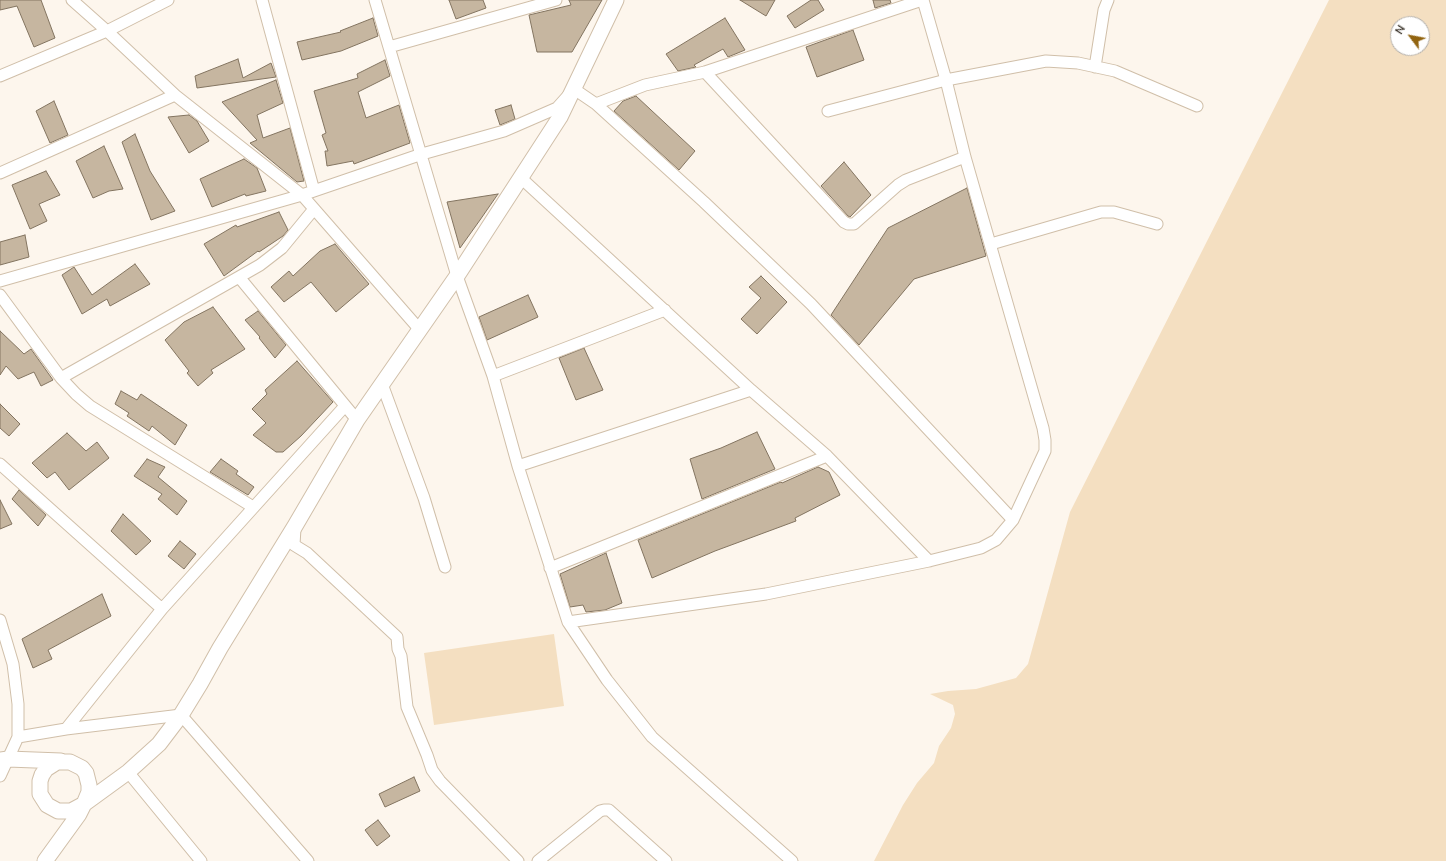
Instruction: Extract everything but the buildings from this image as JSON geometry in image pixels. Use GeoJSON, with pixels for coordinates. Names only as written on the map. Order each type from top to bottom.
{"type":"FeatureCollection","features":[{"type":"Feature","properties":{"kind":"main road"},"geometry":{"type":"LineString","coordinates":[[64,761],[51,765],[42,774],[39,787],[43,800],[47,805],[58,811],[71,811],[84,804],[128,772],[159,744],[181,715],[357,420],[457,276],[560,117],[616,0]]}},
{"type":"Feature","properties":{"kind":"main road"},"geometry":{"type":"LineString","coordinates":[[4,760],[64,761],[76,764],[86,773],[89,792],[84,804],[79,814],[45,861]]}},
{"type":"Feature","properties":{"kind":"street"},"geometry":{"type":"LineString","coordinates":[[72,0],[175,95],[302,195],[420,330]]}},
{"type":"Feature","properties":{"kind":"street"},"geometry":{"type":"LineString","coordinates":[[0,76],[107,31],[168,0]]}},
{"type":"Feature","properties":{"kind":"street"},"geometry":{"type":"LineString","coordinates":[[262,0],[314,191]]}},
{"type":"Feature","properties":{"kind":"street"},"geometry":{"type":"LineString","coordinates":[[375,0],[457,276],[493,376],[518,466],[568,622],[607,680],[652,738],[792,861]]}},
{"type":"Feature","properties":{"kind":"street"},"geometry":{"type":"LineString","coordinates":[[389,47],[556,0]]}},
{"type":"Feature","properties":{"kind":"street"},"geometry":{"type":"LineString","coordinates":[[568,622],[766,594],[929,561],[981,548],[996,540],[1014,520],[1045,451],[1043,428],[965,157],[946,80],[923,0],[705,72],[645,85],[596,104]]}},
{"type":"Feature","properties":{"kind":"street"},"geometry":{"type":"LineString","coordinates":[[1095,67],[1104,10],[1108,0]]}},
{"type":"Feature","properties":{"kind":"street"},"geometry":{"type":"LineString","coordinates":[[828,111],[946,80],[1046,61],[1078,63],[1115,71],[1197,106]]}},
{"type":"Feature","properties":{"kind":"street"},"geometry":{"type":"LineString","coordinates":[[705,72],[844,222],[848,224],[854,224],[898,185],[906,180],[965,157]]}},
{"type":"Feature","properties":{"kind":"street"},"geometry":{"type":"LineString","coordinates":[[0,281],[302,195],[422,154],[504,131],[557,108],[574,89],[596,104],[704,202],[811,304],[1014,520]]}},
{"type":"Feature","properties":{"kind":"street"},"geometry":{"type":"LineString","coordinates":[[0,173],[175,95]]}},
{"type":"Feature","properties":{"kind":"street"},"geometry":{"type":"LineString","coordinates":[[521,178],[751,390],[827,456],[929,561]]}},
{"type":"Feature","properties":{"kind":"street"},"geometry":{"type":"LineString","coordinates":[[62,378],[260,265],[282,248],[314,209]]}},
{"type":"Feature","properties":{"kind":"street"},"geometry":{"type":"LineString","coordinates":[[991,244],[1101,212],[1114,212],[1157,224]]}},
{"type":"Feature","properties":{"kind":"street"},"geometry":{"type":"LineString","coordinates":[[239,277],[357,420]]}},
{"type":"Feature","properties":{"kind":"street"},"geometry":{"type":"LineString","coordinates":[[0,295],[62,378],[76,394],[90,406],[253,507]]}},
{"type":"Feature","properties":{"kind":"street"},"geometry":{"type":"LineString","coordinates":[[493,376],[665,310]]}},
{"type":"Feature","properties":{"kind":"street"},"geometry":{"type":"LineString","coordinates":[[382,384],[424,498],[445,567]]}},
{"type":"Feature","properties":{"kind":"street"},"geometry":{"type":"LineString","coordinates":[[518,466],[751,390]]}},
{"type":"Feature","properties":{"kind":"street"},"geometry":{"type":"LineString","coordinates":[[66,729],[162,608],[345,406]]}},
{"type":"Feature","properties":{"kind":"street"},"geometry":{"type":"LineString","coordinates":[[550,568],[827,456]]}},
{"type":"Feature","properties":{"kind":"street"},"geometry":{"type":"LineString","coordinates":[[0,464],[162,608]]}},
{"type":"Feature","properties":{"kind":"street"},"geometry":{"type":"LineString","coordinates":[[295,526],[294,545],[307,553],[397,637],[398,649],[401,656],[407,707],[432,770],[440,781],[518,861]]}},
{"type":"Feature","properties":{"kind":"street"},"geometry":{"type":"LineString","coordinates":[[0,620],[12,664],[18,704],[18,737],[4,760],[0,776]]}},
{"type":"Feature","properties":{"kind":"street"},"geometry":{"type":"LineString","coordinates":[[18,737],[66,729],[181,715],[308,861]]}},
{"type":"Feature","properties":{"kind":"street"},"geometry":{"type":"LineString","coordinates":[[128,772],[201,861]]}},
{"type":"Feature","properties":{"kind":"street"},"geometry":{"type":"LineString","coordinates":[[538,861],[600,811],[604,810],[609,810],[666,861]]}},
{"type":"Feature","properties":{"kind":"shaded area"},"geometry":{"type":"Polygon","coordinates":[[[1329,0],[1446,0],[1446,861],[874,861],[903,805],[917,783],[934,763],[939,746],[951,728],[955,714],[953,705],[930,694],[976,689],[1016,678],[1028,664],[1070,512],[1329,0]]]}},
{"type":"Feature","properties":{"kind":"shaded area"},"geometry":{"type":"Polygon","coordinates":[[[554,634],[564,706],[434,725],[424,653],[554,634]]]}}]}
